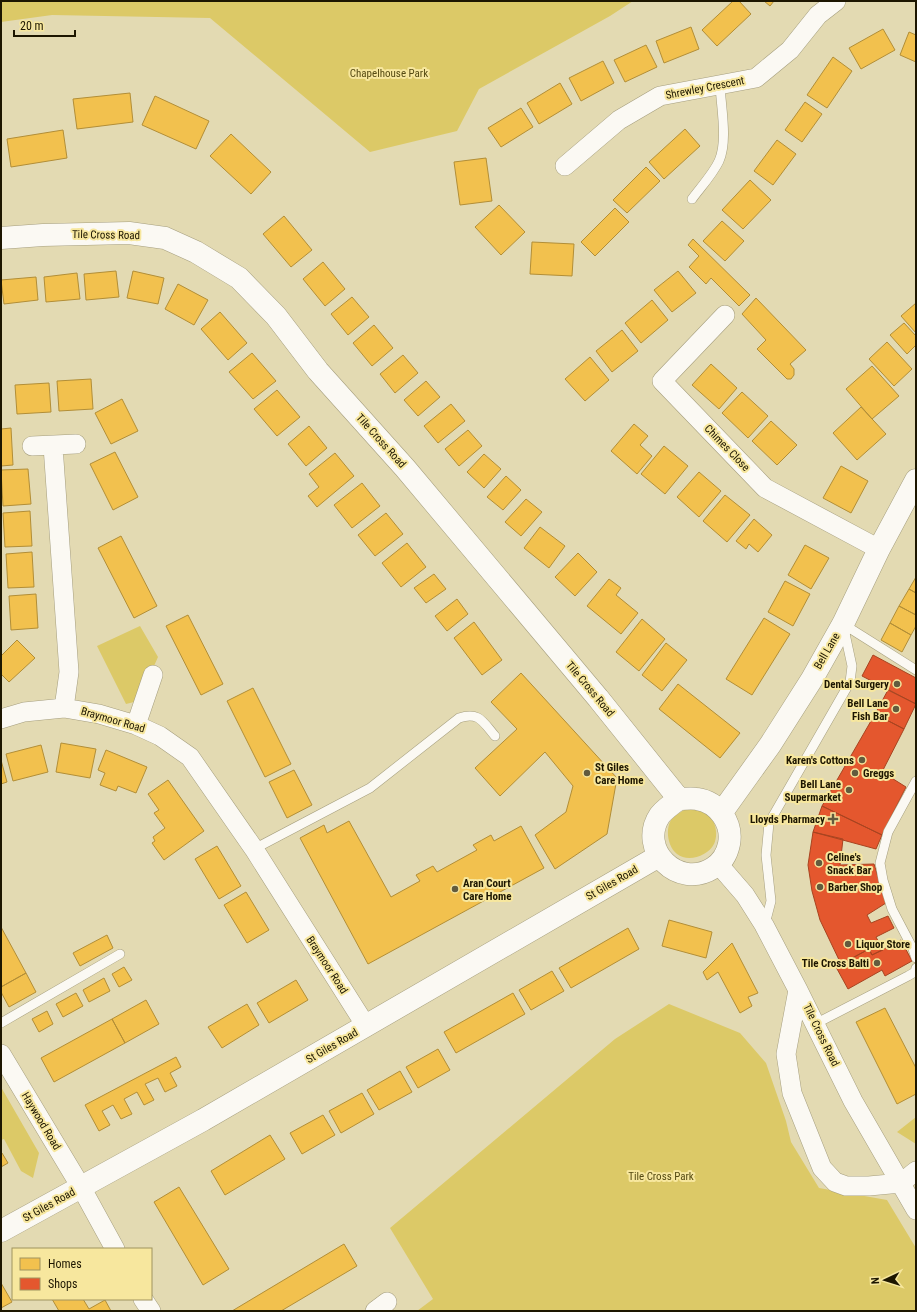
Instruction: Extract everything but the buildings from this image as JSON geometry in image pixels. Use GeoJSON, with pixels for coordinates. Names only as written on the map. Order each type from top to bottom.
{"type":"FeatureCollection","features":[{"type":"Feature","properties":{"kind":"street","name":"Shrewley Crescent"},"geometry":{"type":"LineString","coordinates":[[565,166],[619,120],[660,96],[756,78],[790,50],[818,15],[836,1]]}},
{"type":"Feature","properties":{"kind":"street","name":"Tile Cross Road"},"geometry":{"type":"LineString","coordinates":[[1,238],[43,235],[129,233],[164,238],[196,252],[239,278],[276,316],[318,371],[415,480],[598,698],[679,799]]}},
{"type":"Feature","properties":{"kind":"street","name":"Chimes Close"},"geometry":{"type":"LineString","coordinates":[[725,315],[662,381],[765,488],[879,549]]}},
{"type":"Feature","properties":{"kind":"street"},"geometry":{"type":"LineString","coordinates":[[32,446],[76,444]]}},
{"type":"Feature","properties":{"kind":"street"},"geometry":{"type":"LineString","coordinates":[[53,446],[69,672],[64,708]]}},
{"type":"Feature","properties":{"kind":"street","name":"Bell Lane"},"geometry":{"type":"LineString","coordinates":[[722,812],[770,745],[812,679],[843,624],[879,549],[916,480]]}},
{"type":"Feature","properties":{"kind":"street"},"geometry":{"type":"LineString","coordinates":[[136,725],[153,675]]}},
{"type":"Feature","properties":{"kind":"street","name":"Braymoor Road"},"geometry":{"type":"LineString","coordinates":[[1,719],[24,712],[64,708],[99,714],[136,725],[160,736],[190,757],[254,849],[366,1026]]}},
{"type":"Feature","properties":{"kind":"street"},"geometry":{"type":"LineString","coordinates":[[679,799],[696,799],[710,803],[722,812],[728,827],[729,840],[726,854],[718,864],[708,871],[700,874],[686,874],[678,872],[666,865],[659,856],[655,847],[654,837],[660,816],[679,799]]}},
{"type":"Feature","properties":{"kind":"street","name":"St Giles Road"},"geometry":{"type":"LineString","coordinates":[[1,1231],[203,1120],[659,856]]}},
{"type":"Feature","properties":{"kind":"street","name":"Tile Cross Road"},"geometry":{"type":"LineString","coordinates":[[718,864],[745,895],[764,925],[816,1024],[853,1101],[916,1210]]}},
{"type":"Feature","properties":{"kind":"street"},"geometry":{"type":"LineString","coordinates":[[798,990],[786,1054],[792,1093],[822,1168],[835,1182],[846,1186],[870,1186],[901,1183],[916,1171]]}},
{"type":"Feature","properties":{"kind":"street","name":"Haywood Road"},"geometry":{"type":"LineString","coordinates":[[1,1054],[81,1187],[114,1248]]}},
{"type":"Feature","properties":{"kind":"street"},"geometry":{"type":"LineString","coordinates":[[144,1300],[151,1311]]}},
{"type":"Feature","properties":{"kind":"lane"},"geometry":{"type":"LineString","coordinates":[[692,199],[718,163],[721,156],[723,140],[720,85]]}},
{"type":"Feature","properties":{"kind":"lane"},"geometry":{"type":"LineString","coordinates":[[843,624],[916,670]]}},
{"type":"Feature","properties":{"kind":"lane"},"geometry":{"type":"LineString","coordinates":[[764,925],[771,901],[766,855],[768,823],[850,682],[852,666],[843,624]]}},
{"type":"Feature","properties":{"kind":"lane"},"geometry":{"type":"LineString","coordinates":[[254,849],[370,788],[459,718],[467,715],[474,715],[480,718],[495,736]]}},
{"type":"Feature","properties":{"kind":"lane"},"geometry":{"type":"LineString","coordinates":[[916,781],[888,832],[880,863],[883,880],[892,909],[913,949],[916,958]]}},
{"type":"Feature","properties":{"kind":"lane"},"geometry":{"type":"LineString","coordinates":[[1,1023],[120,954]]}},
{"type":"Feature","properties":{"kind":"lane"},"geometry":{"type":"LineString","coordinates":[[816,1024],[908,976],[915,972],[916,968]]}},
{"type":"Feature","properties":{"kind":"green space","name":"Chapelhouse Park"},"geometry":{"type":"Polygon","coordinates":[[[1,1],[633,1],[610,16],[479,89],[457,131],[370,152],[210,18],[52,15],[1,22],[1,1]]]}},
{"type":"Feature","properties":{"kind":"green space"},"geometry":{"type":"Polygon","coordinates":[[[140,626],[158,657],[141,695],[134,702],[126,704],[97,646],[140,626]]]}},
{"type":"Feature","properties":{"kind":"green space"},"geometry":{"type":"Polygon","coordinates":[[[686,809],[700,809],[704,811],[711,817],[716,830],[714,844],[711,848],[703,855],[692,858],[682,857],[677,854],[671,847],[668,838],[668,829],[671,820],[686,809]]]}},
{"type":"Feature","properties":{"kind":"green space","name":"Tile Cross Park"},"geometry":{"type":"Polygon","coordinates":[[[669,1004],[740,1033],[766,1063],[786,1121],[791,1142],[819,1188],[887,1200],[916,1248],[916,1311],[417,1311],[433,1299],[390,1228],[615,1039],[669,1004]]]}},
{"type":"Feature","properties":{"kind":"green space"},"geometry":{"type":"Polygon","coordinates":[[[1,1087],[39,1153],[33,1178],[21,1171],[4,1139],[1,1140],[1,1087]]]}},
{"type":"Feature","properties":{"kind":"green space"},"geometry":{"type":"Polygon","coordinates":[[[916,1117],[916,1144],[897,1132],[916,1117]]]}},
{"type":"Feature","properties":{"kind":"place","name":"Dental Surgery"},"geometry":{"type":"Point","coordinates":[897,684]}},
{"type":"Feature","properties":{"kind":"place","name":"Bell Lane Fish Bar"},"geometry":{"type":"Point","coordinates":[896,709]}},
{"type":"Feature","properties":{"kind":"place","name":"Karen's Cottons"},"geometry":{"type":"Point","coordinates":[862,760]}},
{"type":"Feature","properties":{"kind":"place","name":"St Giles Care Home"},"geometry":{"type":"Point","coordinates":[587,773]}},
{"type":"Feature","properties":{"kind":"place","name":"Greggs"},"geometry":{"type":"Point","coordinates":[855,773]}},
{"type":"Feature","properties":{"kind":"place","name":"Bell Lane Supermarket"},"geometry":{"type":"Point","coordinates":[849,790]}},
{"type":"Feature","properties":{"kind":"place","name":"Lloyds Pharmacy"},"geometry":{"type":"Point","coordinates":[833,819]}},
{"type":"Feature","properties":{"kind":"place","name":"Celine's Snack Bar"},"geometry":{"type":"Point","coordinates":[819,863]}},
{"type":"Feature","properties":{"kind":"place","name":"Barber Shop"},"geometry":{"type":"Point","coordinates":[820,887]}},
{"type":"Feature","properties":{"kind":"place","name":"Aran Court Care Home"},"geometry":{"type":"Point","coordinates":[455,889]}},
{"type":"Feature","properties":{"kind":"place","name":"Liquor Store"},"geometry":{"type":"Point","coordinates":[848,944]}},
{"type":"Feature","properties":{"kind":"place","name":"Tile Cross Balti"},"geometry":{"type":"Point","coordinates":[877,963]}}]}
